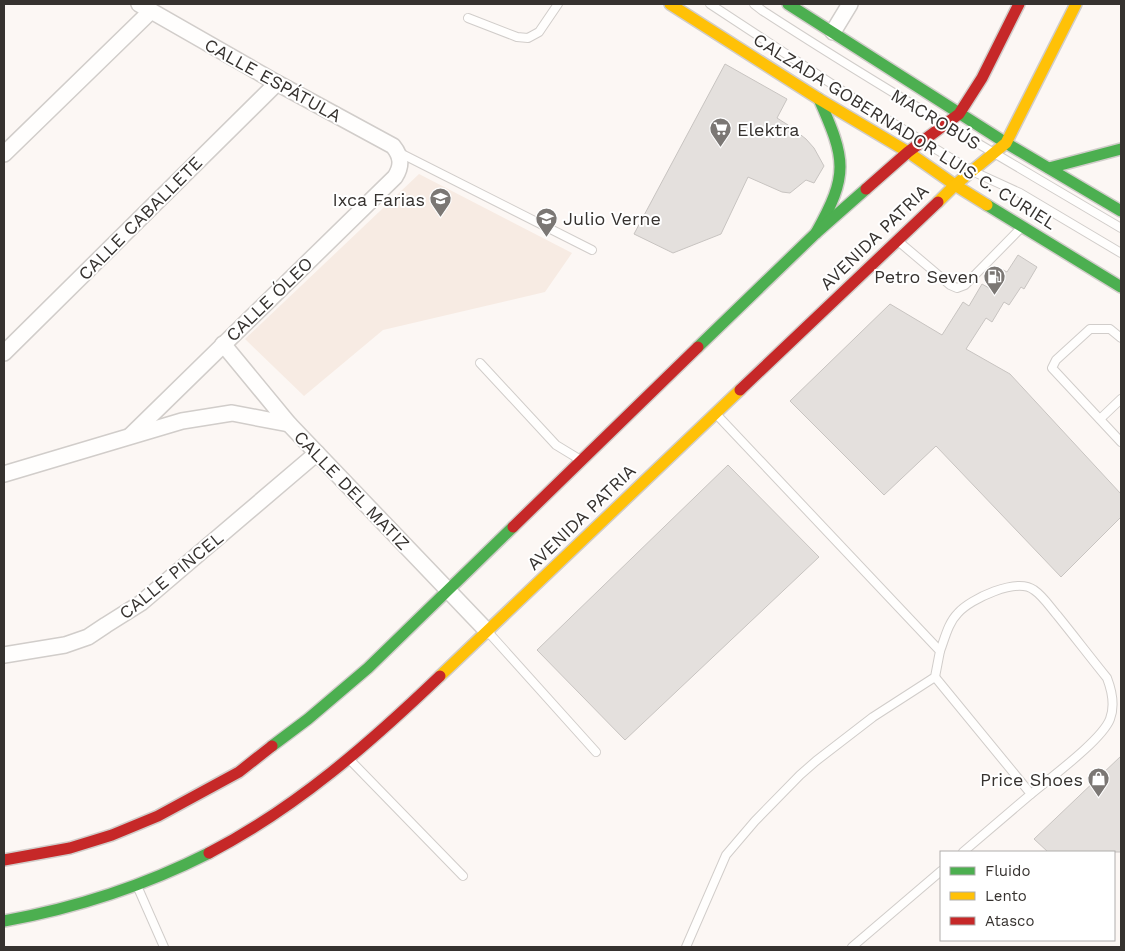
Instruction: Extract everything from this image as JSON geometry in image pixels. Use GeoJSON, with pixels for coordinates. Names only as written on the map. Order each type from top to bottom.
{"type":"FeatureCollection","features":[{"type":"Feature","properties":{"kind":"street","name":"CALZADA GOBERNADOR LUIS C. CURIEL"},"geometry":{"type":"LineString","coordinates":[[670,4],[819,99],[908,152],[955,185],[1121,287]]}},
{"type":"Feature","properties":{"kind":"street"},"geometry":{"type":"LineString","coordinates":[[788,4],[959,114],[1121,211]]}},
{"type":"Feature","properties":{"kind":"street"},"geometry":{"type":"LineString","coordinates":[[833,32],[850,4]]}},
{"type":"Feature","properties":{"kind":"street"},"geometry":{"type":"LineString","coordinates":[[4,860],[70,848],[112,835],[158,816],[239,772],[301,725],[368,668],[816,233],[908,152],[959,114],[982,78],[1019,4]]}},
{"type":"Feature","properties":{"kind":"street","name":"AVENIDA PATRIA"},"geometry":{"type":"LineString","coordinates":[[4,921],[38,916],[100,899],[154,880],[215,850],[278,812],[349,759],[403,712],[955,185],[1006,142],[1076,4]]}},
{"type":"Feature","properties":{"kind":"street"},"geometry":{"type":"LineString","coordinates":[[4,154],[145,8]]}},
{"type":"Feature","properties":{"kind":"street","name":"CALLE ESPÁTULA"},"geometry":{"type":"LineString","coordinates":[[145,8],[393,146],[399,156]]}},
{"type":"Feature","properties":{"kind":"street","name":"CALLE CABALLETE"},"geometry":{"type":"LineString","coordinates":[[4,353],[277,83]]}},
{"type":"Feature","properties":{"kind":"street"},"geometry":{"type":"LineString","coordinates":[[816,233],[834,198],[841,174],[839,152],[832,129],[819,99]]}},
{"type":"Feature","properties":{"kind":"street"},"geometry":{"type":"LineString","coordinates":[[1049,168],[1121,149]]}},
{"type":"Feature","properties":{"kind":"street","name":"CALLE ÓLEO"},"geometry":{"type":"LineString","coordinates":[[131,435],[395,177],[400,169],[399,156]]}},
{"type":"Feature","properties":{"kind":"street","name":"CALLE DEL MATIZ"},"geometry":{"type":"LineString","coordinates":[[223,344],[289,424],[487,631]]}},
{"type":"Feature","properties":{"kind":"street"},"geometry":{"type":"LineString","coordinates":[[4,474],[182,421],[232,413],[289,424]]}},
{"type":"Feature","properties":{"kind":"street","name":"CALLE PINCEL"},"geometry":{"type":"LineString","coordinates":[[4,655],[65,646],[88,637],[106,626],[141,603],[317,453]]}},
{"type":"Feature","properties":{"kind":"lane"},"geometry":{"type":"LineString","coordinates":[[468,18],[517,37],[528,38],[539,32],[558,4]]}},
{"type":"Feature","properties":{"kind":"lane","name":"MACROBÚS"},"geometry":{"type":"LineString","coordinates":[[710,4],[873,111],[972,171],[1020,193],[1121,254]]}},
{"type":"Feature","properties":{"kind":"lane","name":"MACROBÚS"},"geometry":{"type":"LineString","coordinates":[[754,4],[824,50],[945,124],[1121,228]]}},
{"type":"Feature","properties":{"kind":"lane"},"geometry":{"type":"LineString","coordinates":[[399,156],[592,250]]}},
{"type":"Feature","properties":{"kind":"lane"},"geometry":{"type":"LineString","coordinates":[[897,240],[950,285],[957,288],[964,285],[1023,227]]}},
{"type":"Feature","properties":{"kind":"lane"},"geometry":{"type":"LineString","coordinates":[[1121,338],[1110,329],[1090,330],[1056,360],[1052,366],[1053,370],[1121,442]]}},
{"type":"Feature","properties":{"kind":"lane"},"geometry":{"type":"LineString","coordinates":[[480,363],[556,444],[581,461]]}},
{"type":"Feature","properties":{"kind":"lane"},"geometry":{"type":"LineString","coordinates":[[1100,419],[1121,399]]}},
{"type":"Feature","properties":{"kind":"lane"},"geometry":{"type":"LineString","coordinates":[[715,413],[940,651]]}},
{"type":"Feature","properties":{"kind":"lane"},"geometry":{"type":"LineString","coordinates":[[686,947],[726,855],[754,821],[816,761],[873,717],[935,677],[940,651],[949,626],[958,613],[970,603],[996,590],[1026,587],[1034,589],[1107,678],[1112,692],[1110,719],[1103,731],[1093,742],[964,851]]}},
{"type":"Feature","properties":{"kind":"lane"},"geometry":{"type":"LineString","coordinates":[[487,631],[596,752]]}},
{"type":"Feature","properties":{"kind":"lane"},"geometry":{"type":"LineString","coordinates":[[935,677],[1031,794]]}},
{"type":"Feature","properties":{"kind":"lane"},"geometry":{"type":"LineString","coordinates":[[349,759],[463,876]]}},
{"type":"Feature","properties":{"kind":"lane"},"geometry":{"type":"LineString","coordinates":[[852,947],[940,872]]}},
{"type":"Feature","properties":{"kind":"lane"},"geometry":{"type":"LineString","coordinates":[[137,886],[164,947]]}},
{"type":"Feature","properties":{"kind":"shaded area"},"geometry":{"type":"Polygon","coordinates":[[[419,174],[572,253],[545,292],[383,330],[304,396],[245,339],[419,174]]]}},
{"type":"Feature","properties":{"kind":"building","name":"Elektra"},"geometry":{"type":"Polygon","coordinates":[[[725,64],[787,99],[777,118],[806,139],[814,148],[824,166],[814,183],[806,180],[790,193],[782,192],[748,177],[721,234],[673,253],[634,234],[725,64]]]}},
{"type":"Feature","properties":{"kind":"building"},"geometry":{"type":"Polygon","coordinates":[[[1018,255],[1037,267],[1024,289],[1021,287],[1009,305],[1004,302],[992,322],[986,318],[966,349],[1010,374],[1121,494],[1121,517],[1061,577],[936,446],[884,495],[790,401],[890,304],[942,335],[963,302],[969,306],[982,284],[989,288],[1001,269],[1007,272],[1018,255]]]}},
{"type":"Feature","properties":{"kind":"building"},"geometry":{"type":"Polygon","coordinates":[[[728,465],[819,557],[625,740],[537,650],[728,465]]]}},
{"type":"Feature","properties":{"kind":"building","name":"Price Shoes"},"geometry":{"type":"Polygon","coordinates":[[[1121,756],[1121,852],[1047,851],[1034,839],[1121,756]]]}},
{"type":"Feature","properties":{"kind":"traffic: fast"},"geometry":{"type":"LineString","coordinates":[[788,4],[1006,143],[1121,211]]}},
{"type":"Feature","properties":{"kind":"traffic: fast"},"geometry":{"type":"LineString","coordinates":[[816,233],[834,196],[839,181],[840,167],[835,137],[819,99]]}},
{"type":"Feature","properties":{"kind":"traffic: fast"},"geometry":{"type":"LineString","coordinates":[[1049,168],[1121,149]]}},
{"type":"Feature","properties":{"kind":"traffic: fast"},"geometry":{"type":"LineString","coordinates":[[698,347],[816,233],[866,189]]}},
{"type":"Feature","properties":{"kind":"traffic: fast"},"geometry":{"type":"LineString","coordinates":[[987,205],[1121,287]]}},
{"type":"Feature","properties":{"kind":"traffic: fast"},"geometry":{"type":"LineString","coordinates":[[272,746],[308,719],[368,668],[513,527]]}},
{"type":"Feature","properties":{"kind":"traffic: fast"},"geometry":{"type":"LineString","coordinates":[[4,921],[57,910],[135,886],[209,853]]}},
{"type":"Feature","properties":{"kind":"traffic: slow"},"geometry":{"type":"LineString","coordinates":[[670,4],[819,99],[908,152],[987,205]]}},
{"type":"Feature","properties":{"kind":"traffic: slow"},"geometry":{"type":"LineString","coordinates":[[938,202],[955,185],[1006,143],[1076,4]]}},
{"type":"Feature","properties":{"kind":"traffic: slow"},"geometry":{"type":"LineString","coordinates":[[440,676],[740,390]]}},
{"type":"Feature","properties":{"kind":"traffic: jam"},"geometry":{"type":"LineString","coordinates":[[866,189],[908,152],[959,114],[982,78],[1019,4]]}},
{"type":"Feature","properties":{"kind":"traffic: jam"},"geometry":{"type":"LineString","coordinates":[[740,390],[938,202]]}},
{"type":"Feature","properties":{"kind":"traffic: jam"},"geometry":{"type":"LineString","coordinates":[[513,527],[698,347]]}},
{"type":"Feature","properties":{"kind":"traffic: jam"},"geometry":{"type":"LineString","coordinates":[[209,853],[272,816],[331,773],[387,726],[440,676]]}},
{"type":"Feature","properties":{"kind":"traffic: jam"},"geometry":{"type":"LineString","coordinates":[[4,860],[70,848],[112,835],[158,816],[239,772],[272,746]]}},
{"type":"Feature","properties":{"kind":"place","name":"Elektra"},"geometry":{"type":"Point","coordinates":[721,148]}},
{"type":"Feature","properties":{"kind":"place","name":"Ixca Farias"},"geometry":{"type":"Point","coordinates":[441,218]}},
{"type":"Feature","properties":{"kind":"place","name":"Julio Verne"},"geometry":{"type":"Point","coordinates":[547,237]}},
{"type":"Feature","properties":{"kind":"place","name":"Petro Seven"},"geometry":{"type":"Point","coordinates":[995,295]}},
{"type":"Feature","properties":{"kind":"place","name":"Price Shoes"},"geometry":{"type":"Point","coordinates":[1099,798]}}]}
